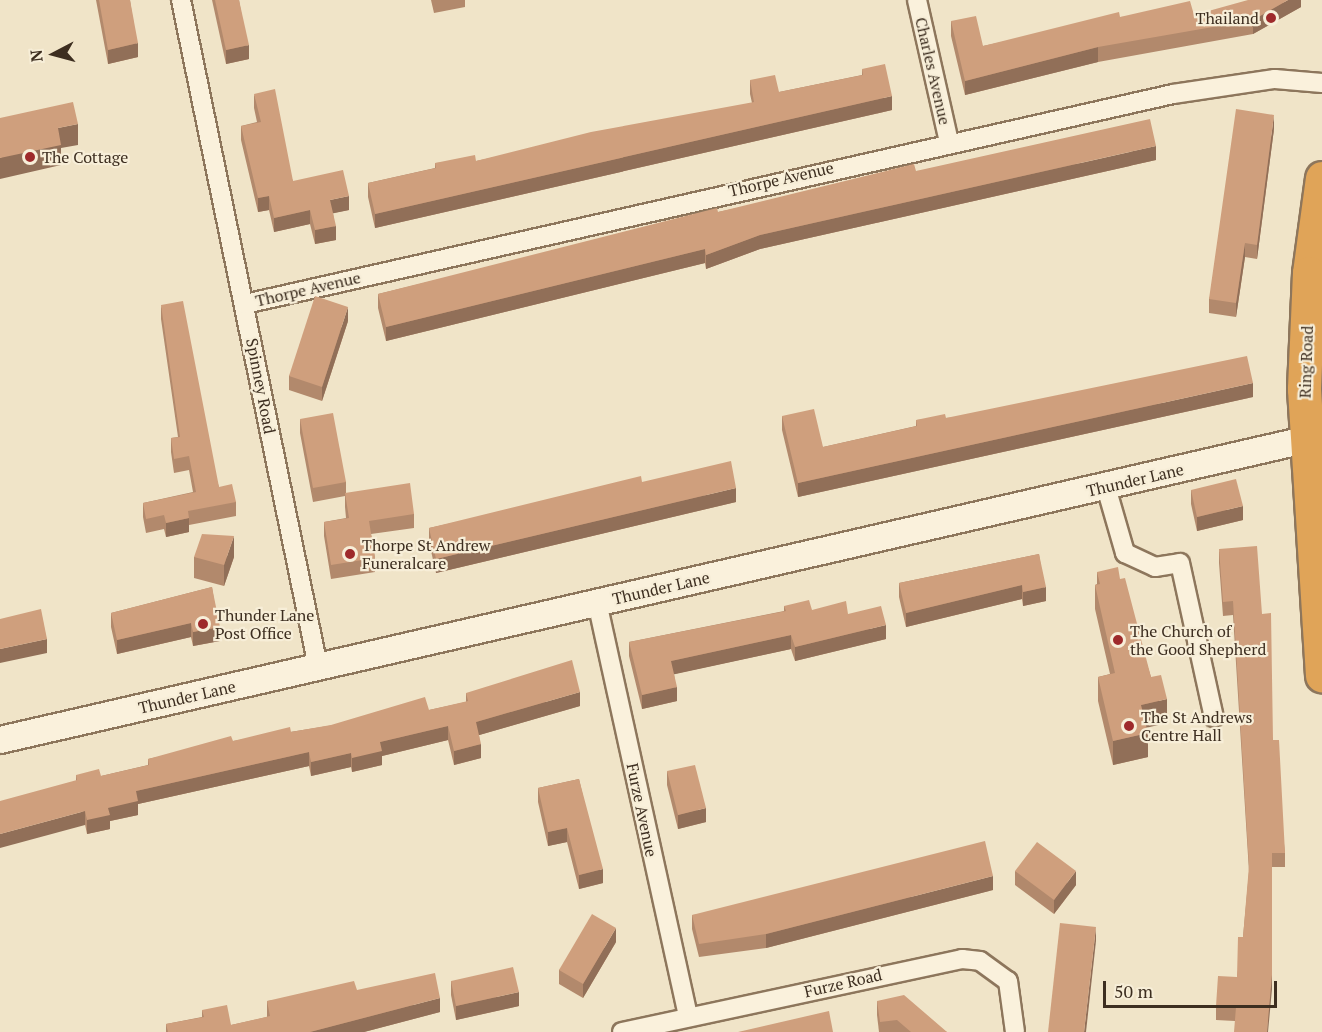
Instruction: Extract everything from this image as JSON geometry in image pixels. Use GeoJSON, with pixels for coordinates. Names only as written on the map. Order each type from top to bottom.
{"type":"FeatureCollection","features":[{"type":"Feature","properties":{"kind":"highway","name":"Ring Road"},"geometry":{"type":"LineString","coordinates":[[1322,177],[1309,273],[1322,675]]}},
{"type":"Feature","properties":{"kind":"street","name":"Spinney Road"},"geometry":{"type":"LineString","coordinates":[[181,0],[318,667]]}},
{"type":"Feature","properties":{"kind":"street","name":"Charles Avenue"},"geometry":{"type":"LineString","coordinates":[[917,0],[949,142]]}},
{"type":"Feature","properties":{"kind":"street","name":"Thorpe Avenue"},"geometry":{"type":"LineString","coordinates":[[245,304],[949,142],[1173,94],[1275,79],[1322,83]]}},
{"type":"Feature","properties":{"kind":"street","name":"Thunder Lane"},"geometry":{"type":"LineString","coordinates":[[0,740],[597,602],[1106,488],[1314,438]]}},
{"type":"Feature","properties":{"kind":"street"},"geometry":{"type":"LineString","coordinates":[[1106,488],[1125,553],[1155,567],[1180,563],[1214,717]]}},
{"type":"Feature","properties":{"kind":"street","name":"Furze Avenue"},"geometry":{"type":"LineString","coordinates":[[597,602],[688,1017]]}},
{"type":"Feature","properties":{"kind":"street","name":"Furze Road"},"geometry":{"type":"LineString","coordinates":[[622,1032],[962,959],[980,961],[1008,981],[1015,1032]]}},
{"type":"Feature","properties":{"kind":"building"},"geometry":{"type":"Polygon","coordinates":[[[99,0],[130,0],[138,43],[108,50],[99,0]]]}},
{"type":"Feature","properties":{"kind":"building"},"geometry":{"type":"Polygon","coordinates":[[[215,0],[239,0],[249,45],[226,50],[215,0]]]}},
{"type":"Feature","properties":{"kind":"building"},"geometry":{"type":"Polygon","coordinates":[[[1248,0],[1288,0],[1253,20],[1098,47],[965,81],[951,21],[976,16],[983,46],[1119,12],[1120,17],[1190,1],[1194,15],[1248,0]]]}},
{"type":"Feature","properties":{"kind":"building"},"geometry":{"type":"Polygon","coordinates":[[[885,64],[892,96],[375,214],[368,183],[436,168],[435,163],[475,155],[476,161],[591,132],[754,102],[750,80],[775,75],[779,92],[863,75],[862,69],[885,64]]]}},
{"type":"Feature","properties":{"kind":"building"},"geometry":{"type":"Polygon","coordinates":[[[275,89],[293,181],[343,170],[349,196],[330,200],[336,226],[315,230],[310,210],[274,218],[269,196],[258,198],[241,126],[261,122],[254,94],[275,89]]]}},
{"type":"Feature","properties":{"kind":"building"},"geometry":{"type":"Polygon","coordinates":[[[73,102],[78,124],[58,128],[61,145],[0,158],[0,118],[73,102]]]}},
{"type":"Feature","properties":{"kind":"building"},"geometry":{"type":"Polygon","coordinates":[[[1236,109],[1274,115],[1257,245],[1245,243],[1236,303],[1209,299],[1236,109]]]}},
{"type":"Feature","properties":{"kind":"building"},"geometry":{"type":"Polygon","coordinates":[[[1150,119],[1156,146],[760,235],[706,255],[705,249],[386,327],[378,294],[717,208],[718,212],[914,164],[916,171],[1150,119]]]}},
{"type":"Feature","properties":{"kind":"building"},"geometry":{"type":"Polygon","coordinates":[[[315,296],[348,307],[322,387],[289,376],[315,296]]]}},
{"type":"Feature","properties":{"kind":"building"},"geometry":{"type":"Polygon","coordinates":[[[183,301],[219,487],[232,484],[236,502],[188,511],[189,518],[166,523],[164,515],[146,519],[143,503],[196,492],[189,456],[174,459],[171,438],[180,437],[161,305],[183,301]]]}},
{"type":"Feature","properties":{"kind":"building"},"geometry":{"type":"Polygon","coordinates":[[[1247,356],[1253,383],[798,483],[782,416],[814,409],[823,447],[917,426],[916,420],[945,414],[946,418],[1247,356]]]}},
{"type":"Feature","properties":{"kind":"building"},"geometry":{"type":"Polygon","coordinates":[[[333,413],[346,482],[313,488],[300,419],[333,413]]]}},
{"type":"Feature","properties":{"kind":"building"},"geometry":{"type":"Polygon","coordinates":[[[731,461],[736,488],[436,559],[429,528],[641,476],[642,482],[731,461]]]}},
{"type":"Feature","properties":{"kind":"building"},"geometry":{"type":"Polygon","coordinates":[[[1236,479],[1243,506],[1197,517],[1191,490],[1236,479]]]}},
{"type":"Feature","properties":{"kind":"building"},"geometry":{"type":"Polygon","coordinates":[[[410,483],[414,514],[369,521],[375,558],[331,565],[324,522],[349,518],[345,493],[410,483]]]}},
{"type":"Feature","properties":{"kind":"building"},"geometry":{"type":"Polygon","coordinates":[[[202,534],[234,536],[224,565],[194,557],[202,534]]]}},
{"type":"Feature","properties":{"kind":"building"},"geometry":{"type":"Polygon","coordinates":[[[1257,546],[1262,614],[1271,613],[1273,740],[1279,740],[1285,853],[1272,853],[1272,975],[1267,1032],[1234,1032],[1236,1007],[1216,1006],[1218,976],[1237,977],[1238,937],[1243,937],[1249,866],[1233,601],[1223,602],[1219,549],[1257,546]]]}},
{"type":"Feature","properties":{"kind":"building"},"geometry":{"type":"Polygon","coordinates":[[[1039,554],[1046,587],[1023,592],[1022,585],[906,613],[899,583],[1039,554]]]}},
{"type":"Feature","properties":{"kind":"building"},"geometry":{"type":"Polygon","coordinates":[[[1118,567],[1120,579],[1125,578],[1151,677],[1161,675],[1167,699],[1141,705],[1148,733],[1113,741],[1098,677],[1115,673],[1095,585],[1100,584],[1097,572],[1118,567]]]}},
{"type":"Feature","properties":{"kind":"building"},"geometry":{"type":"Polygon","coordinates":[[[212,587],[220,627],[193,632],[191,623],[117,640],[111,613],[212,587]]]}},
{"type":"Feature","properties":{"kind":"building"},"geometry":{"type":"Polygon","coordinates":[[[809,600],[812,610],[846,601],[848,614],[881,606],[886,625],[795,647],[791,635],[671,661],[677,687],[642,695],[629,642],[786,611],[784,606],[809,600]]]}},
{"type":"Feature","properties":{"kind":"building"},"geometry":{"type":"Polygon","coordinates":[[[41,609],[47,639],[0,649],[0,619],[41,609]]]}},
{"type":"Feature","properties":{"kind":"building"},"geometry":{"type":"Polygon","coordinates":[[[572,660],[580,692],[476,722],[481,744],[454,751],[448,726],[380,742],[382,751],[352,758],[351,753],[311,762],[309,752],[136,791],[138,801],[108,808],[110,815],[87,820],[85,811],[0,834],[0,801],[77,780],[76,775],[99,769],[101,776],[149,765],[148,759],[231,736],[233,741],[290,727],[291,732],[331,725],[425,697],[429,710],[468,701],[466,693],[572,660]]]}},
{"type":"Feature","properties":{"kind":"building"},"geometry":{"type":"Polygon","coordinates":[[[695,765],[706,808],[678,815],[667,771],[695,765]]]}},
{"type":"Feature","properties":{"kind":"building"},"geometry":{"type":"Polygon","coordinates":[[[579,779],[603,869],[579,875],[567,828],[548,832],[538,788],[579,779]]]}},
{"type":"Feature","properties":{"kind":"building"},"geometry":{"type":"Polygon","coordinates":[[[985,841],[993,876],[766,934],[699,944],[692,915],[985,841]]]}},
{"type":"Feature","properties":{"kind":"building"},"geometry":{"type":"Polygon","coordinates":[[[1037,842],[1076,871],[1054,900],[1015,871],[1037,842]]]}},
{"type":"Feature","properties":{"kind":"building"},"geometry":{"type":"Polygon","coordinates":[[[592,914],[616,928],[583,984],[559,970],[592,914]]]}},
{"type":"Feature","properties":{"kind":"building"},"geometry":{"type":"Polygon","coordinates":[[[1060,923],[1096,927],[1084,1032],[1048,1032],[1060,923]]]}},
{"type":"Feature","properties":{"kind":"building"},"geometry":{"type":"Polygon","coordinates":[[[513,967],[519,992],[456,1006],[451,981],[513,967]]]}},
{"type":"Feature","properties":{"kind":"building"},"geometry":{"type":"Polygon","coordinates":[[[435,973],[440,998],[310,1032],[168,1032],[166,1024],[204,1017],[202,1010],[227,1005],[231,1025],[270,1016],[267,1001],[354,981],[357,990],[435,973]]]}},
{"type":"Feature","properties":{"kind":"building"},"geometry":{"type":"Polygon","coordinates":[[[904,995],[947,1032],[911,1032],[897,1020],[880,1022],[877,1001],[904,995]]]}},
{"type":"Feature","properties":{"kind":"building"},"geometry":{"type":"Polygon","coordinates":[[[829,1011],[833,1032],[738,1032],[829,1011]]]}},
{"type":"Feature","properties":{"kind":"place","name":"Thailand"},"geometry":{"type":"Point","coordinates":[1271,18]}},
{"type":"Feature","properties":{"kind":"place","name":"The Cottage"},"geometry":{"type":"Point","coordinates":[30,157]}},
{"type":"Feature","properties":{"kind":"place","name":"Thorpe St Andrew Funeralcare"},"geometry":{"type":"Point","coordinates":[350,554]}},
{"type":"Feature","properties":{"kind":"place","name":"Thunder Lane Post Office"},"geometry":{"type":"Point","coordinates":[203,624]}},
{"type":"Feature","properties":{"kind":"place","name":"The Church of the Good Shepherd"},"geometry":{"type":"Point","coordinates":[1118,640]}},
{"type":"Feature","properties":{"kind":"place","name":"The St Andrews Centre Hall"},"geometry":{"type":"Point","coordinates":[1129,726]}}]}
